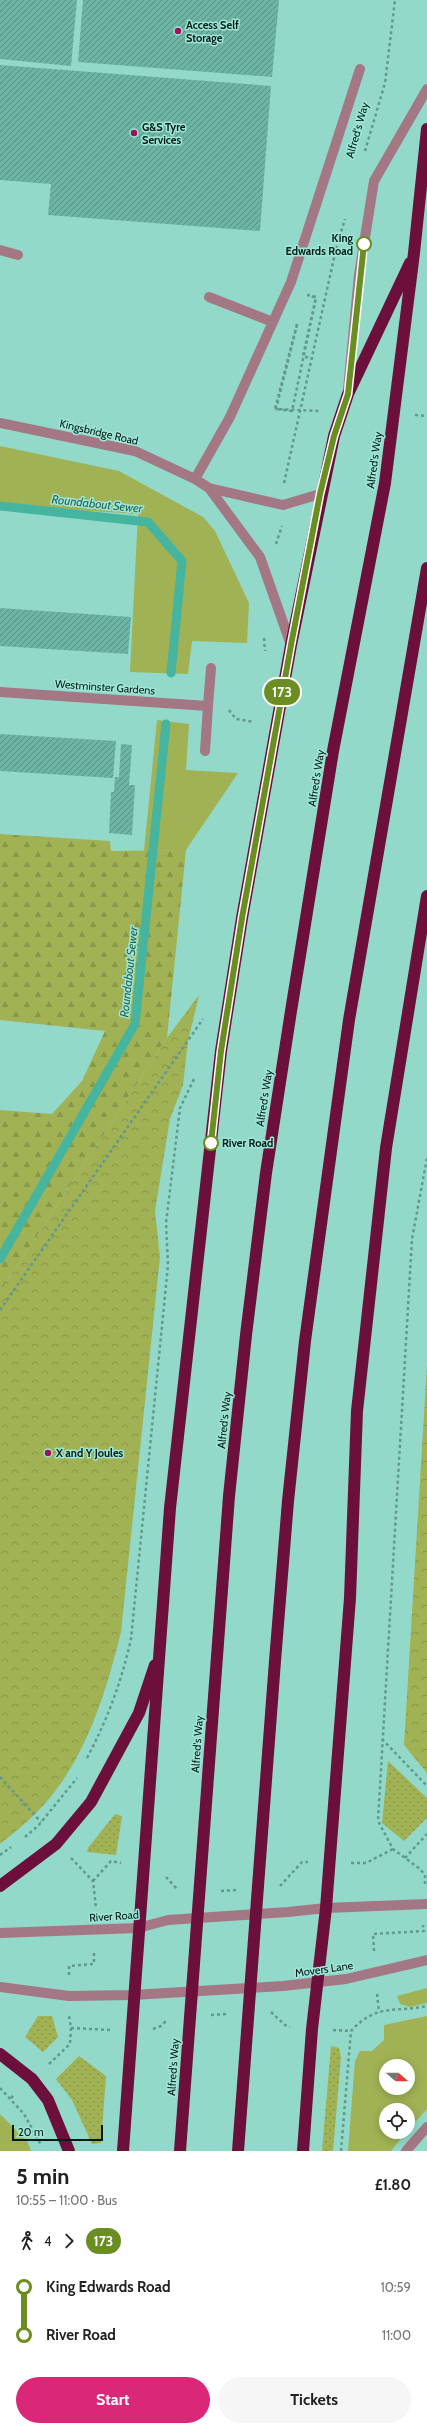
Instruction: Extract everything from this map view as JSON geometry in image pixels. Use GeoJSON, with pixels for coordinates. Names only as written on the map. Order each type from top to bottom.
{"type":"FeatureCollection","features":[{"type":"Feature","properties":{"kind":"highway","name":"Alfred's Way"},"geometry":{"type":"LineString","coordinates":[[180,2151],[229,1496],[249,1312],[266,1173],[333,751],[385,483],[414,253],[427,129]]}},
{"type":"Feature","properties":{"kind":"highway"},"geometry":{"type":"LineString","coordinates":[[123,2151],[133,1995],[161,1646],[170,1508],[221,1051],[242,918],[291,645],[320,494],[334,436],[348,394],[414,253]]}},
{"type":"Feature","properties":{"kind":"highway"},"geometry":{"type":"LineString","coordinates":[[238,2151],[288,1501],[306,1333],[349,1020],[427,568]]}},
{"type":"Feature","properties":{"kind":"highway"},"geometry":{"type":"LineString","coordinates":[[303,2151],[317,1984],[326,1908],[350,1598],[357,1411],[386,1148],[427,896]]}},
{"type":"Feature","properties":{"kind":"highway"},"geometry":{"type":"LineString","coordinates":[[0,1886],[56,1844],[91,1802],[139,1713],[161,1646]]}},
{"type":"Feature","properties":{"kind":"highway"},"geometry":{"type":"LineString","coordinates":[[0,2054],[32,2079],[48,2100],[69,2151]]}},
{"type":"Feature","properties":{"kind":"street"},"geometry":{"type":"LineString","coordinates":[[195,479],[230,417],[292,282],[360,69]]}},
{"type":"Feature","properties":{"kind":"street"},"geometry":{"type":"LineString","coordinates":[[348,394],[359,275],[374,181],[427,88]]}},
{"type":"Feature","properties":{"kind":"street"},"geometry":{"type":"LineString","coordinates":[[0,250],[18,254]]}},
{"type":"Feature","properties":{"kind":"street"},"geometry":{"type":"LineString","coordinates":[[209,297],[273,322]]}},
{"type":"Feature","properties":{"kind":"street","name":"Kingsbridge Road"},"geometry":{"type":"LineString","coordinates":[[0,423],[135,451],[195,479],[209,488],[283,504],[320,494]]}},
{"type":"Feature","properties":{"kind":"street","name":"Kingsbridge Road"},"geometry":{"type":"LineString","coordinates":[[209,488],[260,557],[291,645]]}},
{"type":"Feature","properties":{"kind":"street"},"geometry":{"type":"LineString","coordinates":[[205,751],[211,668]]}},
{"type":"Feature","properties":{"kind":"street","name":"Westminster Gardens"},"geometry":{"type":"LineString","coordinates":[[0,692],[208,706]]}},
{"type":"Feature","properties":{"kind":"street"},"geometry":{"type":"LineString","coordinates":[[326,1908],[427,1904]]}},
{"type":"Feature","properties":{"kind":"street","name":"River Road"},"geometry":{"type":"LineString","coordinates":[[0,1934],[138,1928],[168,1920],[326,1908]]}},
{"type":"Feature","properties":{"kind":"street","name":"Movers Lane"},"geometry":{"type":"LineString","coordinates":[[133,1995],[317,1984],[427,1960]]}},
{"type":"Feature","properties":{"kind":"street"},"geometry":{"type":"LineString","coordinates":[[0,1987],[68,1996],[133,1995]]}},
{"type":"Feature","properties":{"kind":"street"},"geometry":{"type":"LineString","coordinates":[[406,2151],[427,2127]]}},
{"type":"Feature","properties":{"kind":"path","name":"Alfred's Way"},"geometry":{"type":"LineString","coordinates":[[363,158],[385,83],[395,0]]}},
{"type":"Feature","properties":{"kind":"path"},"geometry":{"type":"LineString","coordinates":[[285,476],[336,249],[347,211]]}},
{"type":"Feature","properties":{"kind":"path"},"geometry":{"type":"LineString","coordinates":[[312,359],[303,356],[316,297],[304,295],[316,298],[292,411],[275,409],[299,318],[276,409],[323,411]]}},
{"type":"Feature","properties":{"kind":"path"},"geometry":{"type":"LineString","coordinates":[[411,415],[427,416]]}},
{"type":"Feature","properties":{"kind":"path"},"geometry":{"type":"LineString","coordinates":[[275,546],[282,529]]}},
{"type":"Feature","properties":{"kind":"path"},"geometry":{"type":"LineString","coordinates":[[263,633],[265,654]]}},
{"type":"Feature","properties":{"kind":"path"},"geometry":{"type":"LineString","coordinates":[[236,719],[254,722]]}},
{"type":"Feature","properties":{"kind":"path"},"geometry":{"type":"LineString","coordinates":[[0,1310],[204,1018]]}},
{"type":"Feature","properties":{"kind":"path"},"geometry":{"type":"LineString","coordinates":[[87,1759],[106,1721],[121,1681],[131,1639],[168,1265],[166,1223],[180,1108]]}},
{"type":"Feature","properties":{"kind":"path"},"geometry":{"type":"LineString","coordinates":[[427,1158],[412,1239],[378,1821],[393,1849],[427,1875]]}},
{"type":"Feature","properties":{"kind":"path"},"geometry":{"type":"LineString","coordinates":[[382,1740],[427,1786]]}},
{"type":"Feature","properties":{"kind":"path"},"geometry":{"type":"LineString","coordinates":[[21,1841],[42,1822],[80,1772]]}},
{"type":"Feature","properties":{"kind":"path"},"geometry":{"type":"LineString","coordinates":[[0,1777],[42,1822]]}},
{"type":"Feature","properties":{"kind":"path"},"geometry":{"type":"LineString","coordinates":[[405,1858],[427,1834]]}},
{"type":"Feature","properties":{"kind":"path"},"geometry":{"type":"LineString","coordinates":[[0,1855],[16,1844]]}},
{"type":"Feature","properties":{"kind":"path"},"geometry":{"type":"LineString","coordinates":[[366,1863],[393,1849]]}},
{"type":"Feature","properties":{"kind":"path"},"geometry":{"type":"LineString","coordinates":[[70,1856],[93,1881],[96,1909]]}},
{"type":"Feature","properties":{"kind":"path"},"geometry":{"type":"LineString","coordinates":[[93,1881],[111,1862],[128,1864]]}},
{"type":"Feature","properties":{"kind":"path"},"geometry":{"type":"LineString","coordinates":[[273,1887],[281,1886],[302,1862],[310,1862]]}},
{"type":"Feature","properties":{"kind":"path"},"geometry":{"type":"LineString","coordinates":[[171,1883],[181,1894]]}},
{"type":"Feature","properties":{"kind":"path"},"geometry":{"type":"LineString","coordinates":[[220,1891],[243,1889]]}},
{"type":"Feature","properties":{"kind":"path"},"geometry":{"type":"LineString","coordinates":[[374,1947],[373,1934],[424,1931],[423,1922]]}},
{"type":"Feature","properties":{"kind":"path"},"geometry":{"type":"LineString","coordinates":[[69,1980],[69,1966],[94,1964],[94,1951]]}},
{"type":"Feature","properties":{"kind":"path"},"geometry":{"type":"LineString","coordinates":[[377,1992],[379,2012]]}},
{"type":"Feature","properties":{"kind":"path"},"geometry":{"type":"LineString","coordinates":[[341,2151],[351,2031],[363,2018],[379,2012],[427,2006]]}},
{"type":"Feature","properties":{"kind":"path"},"geometry":{"type":"LineString","coordinates":[[44,2069],[70,2044],[71,2028],[68,2011]]}},
{"type":"Feature","properties":{"kind":"path"},"geometry":{"type":"LineString","coordinates":[[270,2012],[280,2021],[296,2028]]}},
{"type":"Feature","properties":{"kind":"path"},"geometry":{"type":"LineString","coordinates":[[208,2016],[231,2014]]}},
{"type":"Feature","properties":{"kind":"path"},"geometry":{"type":"LineString","coordinates":[[161,2026],[168,2018]]}},
{"type":"Feature","properties":{"kind":"path"},"geometry":{"type":"LineString","coordinates":[[71,2028],[115,2031]]}},
{"type":"Feature","properties":{"kind":"path"},"geometry":{"type":"LineString","coordinates":[[330,2030],[351,2031]]}},
{"type":"Feature","properties":{"kind":"path"},"geometry":{"type":"LineString","coordinates":[[0,2088],[11,2098],[24,2114],[44,2150]]}},
{"type":"Feature","properties":{"kind":"green space"},"geometry":{"type":"Polygon","coordinates":[[[0,446],[119,471],[203,517],[215,531],[249,603],[247,643],[192,641],[188,674],[130,672],[138,514],[0,505],[0,446]]]}},
{"type":"Feature","properties":{"kind":"green space"},"geometry":{"type":"Polygon","coordinates":[[[157,720],[189,724],[186,770],[238,773],[186,850],[144,851],[157,720]]]}},
{"type":"Feature","properties":{"kind":"green space"},"geometry":{"type":"Polygon","coordinates":[[[0,834],[110,841],[111,851],[186,850],[167,1038],[0,1292],[0,1110],[52,1114],[82,1081],[105,1031],[0,1020],[0,834]]]}},
{"type":"Feature","properties":{"kind":"green space"},"geometry":{"type":"Polygon","coordinates":[[[199,995],[188,1041],[183,1085],[170,1119],[155,1211],[160,1257],[121,1632],[100,1705],[80,1752],[52,1795],[31,1818],[0,1844],[0,1292],[167,1038],[199,995]]]}},
{"type":"Feature","properties":{"kind":"green space"},"geometry":{"type":"Polygon","coordinates":[[[427,1365],[427,1773],[404,1745],[427,1365]]]}},
{"type":"Feature","properties":{"kind":"green space"},"geometry":{"type":"Polygon","coordinates":[[[388,1761],[427,1798],[427,1818],[404,1841],[382,1823],[388,1761]]]}},
{"type":"Feature","properties":{"kind":"green space"},"geometry":{"type":"Polygon","coordinates":[[[115,1814],[122,1816],[116,1855],[87,1852],[88,1848],[115,1814]]]}},
{"type":"Feature","properties":{"kind":"green space"},"geometry":{"type":"Polygon","coordinates":[[[427,1988],[427,2003],[410,2007],[400,2004],[397,1996],[427,1988]]]}},
{"type":"Feature","properties":{"kind":"green space"},"geometry":{"type":"Polygon","coordinates":[[[38,2016],[52,2016],[58,2037],[43,2052],[25,2037],[38,2016]]]}},
{"type":"Feature","properties":{"kind":"green space"},"geometry":{"type":"Polygon","coordinates":[[[427,2016],[427,2109],[415,2122],[415,2103],[379,2103],[379,2139],[400,2139],[391,2151],[348,2151],[355,2061],[360,2051],[372,2051],[384,2040],[384,2025],[427,2016]]]}},
{"type":"Feature","properties":{"kind":"green space"},"geometry":{"type":"Polygon","coordinates":[[[331,2046],[339,2048],[341,2057],[333,2151],[322,2151],[331,2046]]]}},
{"type":"Feature","properties":{"kind":"green space"},"geometry":{"type":"Polygon","coordinates":[[[79,2056],[106,2076],[101,2143],[92,2144],[72,2100],[56,2079],[79,2056]]]}},
{"type":"Feature","properties":{"kind":"green space"},"geometry":{"type":"Polygon","coordinates":[[[0,2114],[27,2141],[31,2151],[0,2151],[0,2114]]]}},
{"type":"Feature","properties":{"kind":"building"},"geometry":{"type":"Polygon","coordinates":[[[0,0],[77,0],[71,66],[0,59],[0,0]]]}},
{"type":"Feature","properties":{"kind":"building","name":"Access Self Storage"},"geometry":{"type":"Polygon","coordinates":[[[83,0],[279,0],[272,77],[78,62],[83,0]]]}},
{"type":"Feature","properties":{"kind":"building","name":"G&S Tyre Services"},"geometry":{"type":"Polygon","coordinates":[[[0,65],[271,86],[260,231],[48,215],[51,184],[0,180],[0,65]]]}},
{"type":"Feature","properties":{"kind":"building"},"geometry":{"type":"Polygon","coordinates":[[[0,608],[131,617],[128,654],[0,646],[0,608]]]}},
{"type":"Feature","properties":{"kind":"building"},"geometry":{"type":"Polygon","coordinates":[[[0,734],[116,741],[113,778],[0,771],[0,734]]]}},
{"type":"Feature","properties":{"kind":"building"},"geometry":{"type":"Polygon","coordinates":[[[121,744],[132,745],[129,785],[135,785],[132,835],[109,833],[111,792],[114,792],[115,777],[119,777],[121,744]]]}},
{"type":"Feature","properties":{"kind":"waterway","name":"Roundabout Sewer"},"geometry":{"type":"LineString","coordinates":[[0,506],[148,522],[182,561],[171,673]]}},
{"type":"Feature","properties":{"kind":"waterway","name":"Roundabout Sewer"},"geometry":{"type":"LineString","coordinates":[[0,1259],[135,1024],[166,724]]}},
{"type":"Feature","properties":{"kind":"bus line","name":"173"},"geometry":{"type":"LineString","coordinates":[[211,1143],[221,1051],[242,918],[291,645],[320,494],[334,436],[348,394],[359,275],[364,244]]}},
{"type":"Feature","properties":{"kind":"place","name":"Access Self Storage"},"geometry":{"type":"Point","coordinates":[178,31]}},
{"type":"Feature","properties":{"kind":"place","name":"G&S Tyre Services"},"geometry":{"type":"Point","coordinates":[134,133]}},
{"type":"Feature","properties":{"kind":"place","name":"King Edwards Road"},"geometry":{"type":"Point","coordinates":[364,244]}},
{"type":"Feature","properties":{"kind":"place","name":"River Road"},"geometry":{"type":"Point","coordinates":[211,1143]}},
{"type":"Feature","properties":{"kind":"place","name":"X and Y Joules"},"geometry":{"type":"Point","coordinates":[48,1453]}}]}
